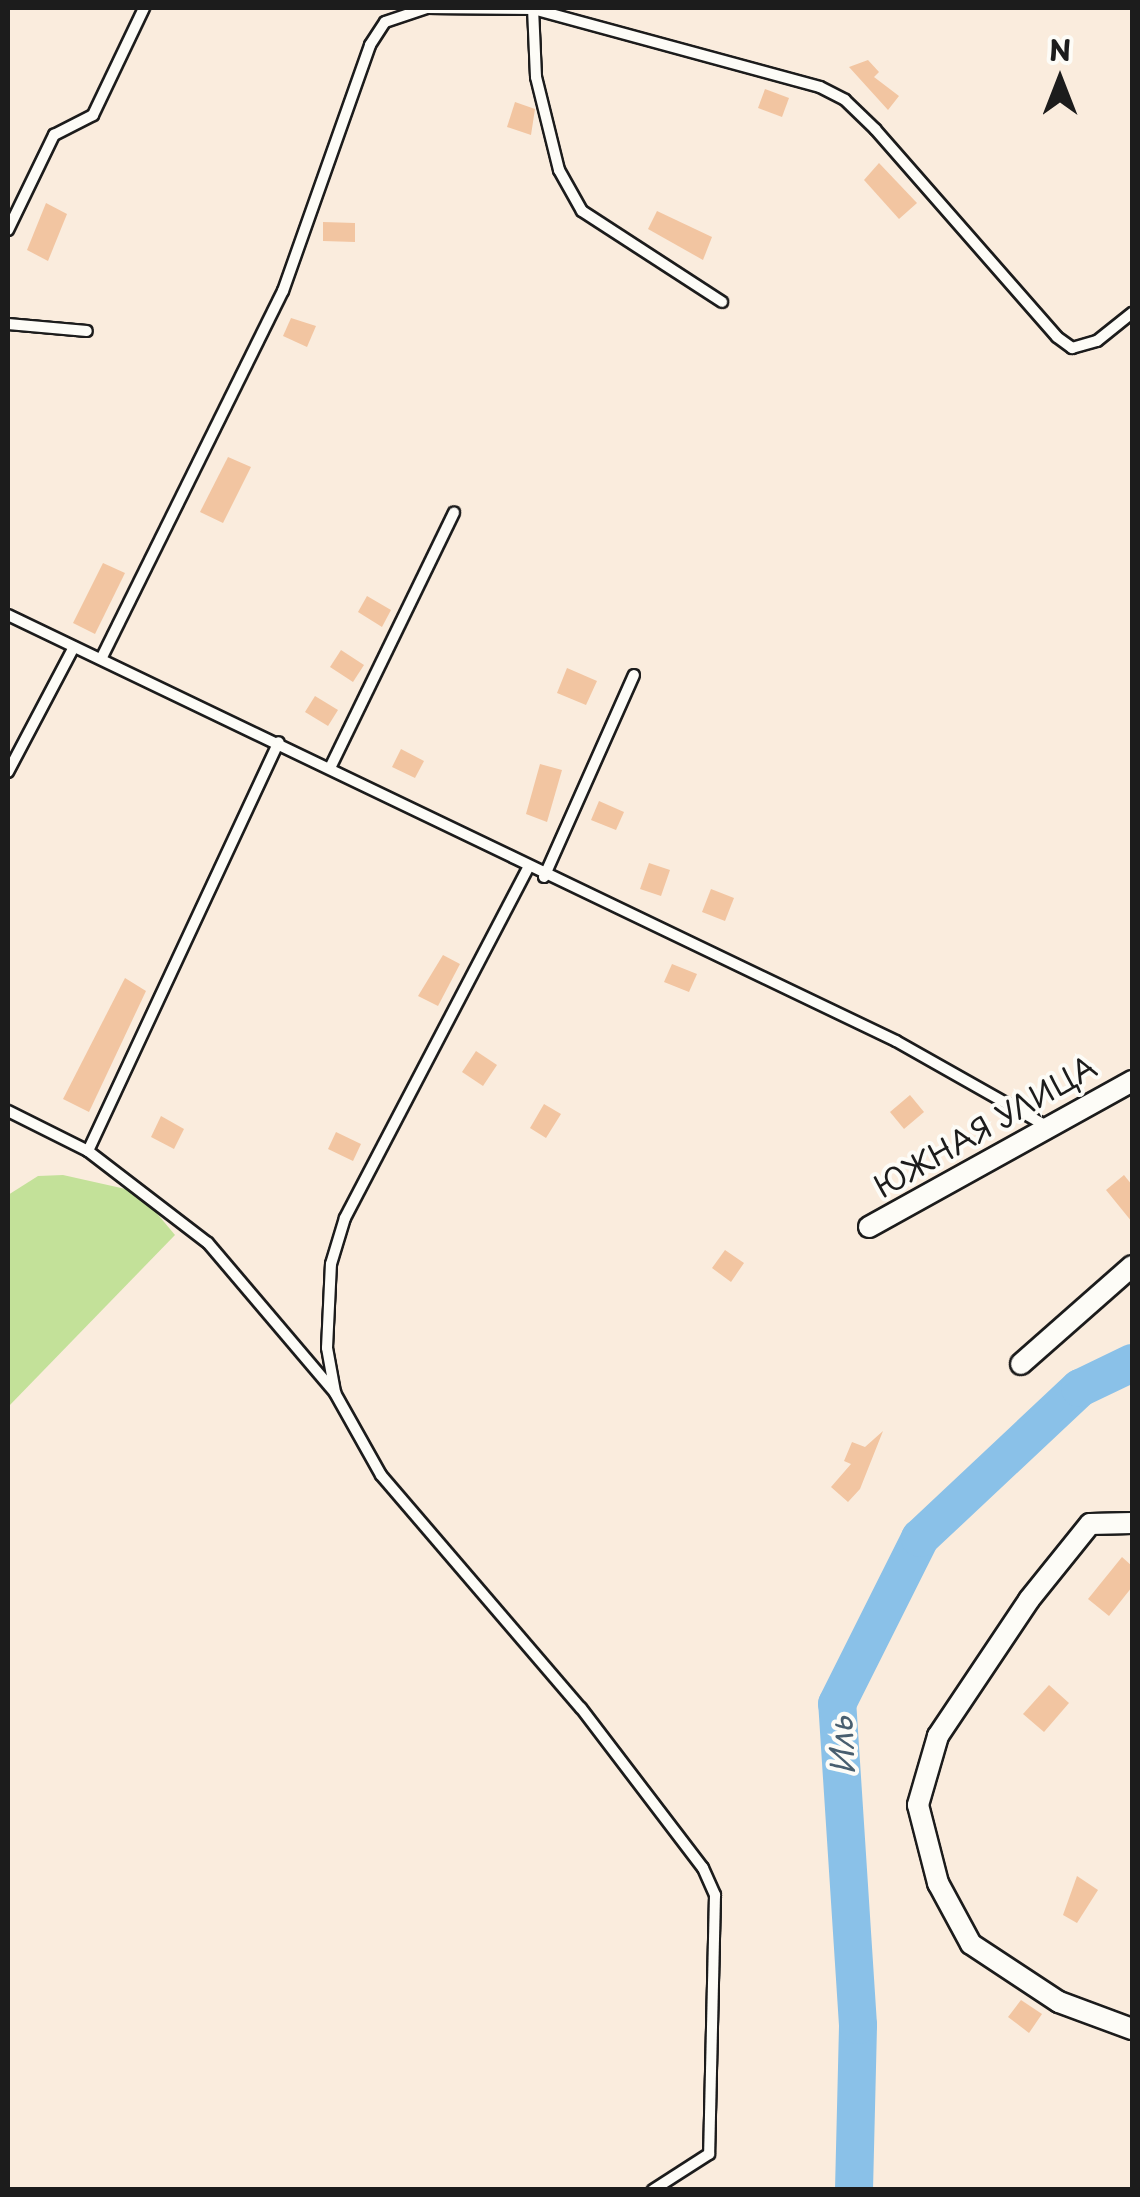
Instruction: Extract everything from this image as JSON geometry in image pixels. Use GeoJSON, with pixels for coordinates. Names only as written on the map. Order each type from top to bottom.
{"type":"FeatureCollection","features":[{"type":"Feature","properties":{"kind":"street","name":"ЮЖНАЯ УЛИЦА"},"geometry":{"type":"LineString","coordinates":[[869,1227],[1132,1081]]}},
{"type":"Feature","properties":{"kind":"street"},"geometry":{"type":"LineString","coordinates":[[1021,1364],[1132,1266]]}},
{"type":"Feature","properties":{"kind":"street"},"geometry":{"type":"LineString","coordinates":[[1132,1523],[1090,1524],[1029,1600],[938,1736],[918,1804],[938,1883],[971,1944],[1059,2002],[1132,2029]]}},
{"type":"Feature","properties":{"kind":"lane"},"geometry":{"type":"LineString","coordinates":[[8,230],[54,136],[94,115],[144,8]]}},
{"type":"Feature","properties":{"kind":"lane"},"geometry":{"type":"LineString","coordinates":[[102,657],[284,291],[370,45],[385,22],[426,8],[533,8],[820,87],[845,100],[875,129],[1057,338],[1072,348],[1097,341],[1132,313]]}},
{"type":"Feature","properties":{"kind":"lane"},"geometry":{"type":"LineString","coordinates":[[533,8],[541,96],[560,170],[582,210],[722,302]]}},
{"type":"Feature","properties":{"kind":"lane"},"geometry":{"type":"LineString","coordinates":[[8,324],[86,331]]}},
{"type":"Feature","properties":{"kind":"lane"},"geometry":{"type":"LineString","coordinates":[[330,768],[454,513]]}},
{"type":"Feature","properties":{"kind":"lane"},"geometry":{"type":"LineString","coordinates":[[8,615],[279,742],[544,877],[879,1033],[1046,1126]]}},
{"type":"Feature","properties":{"kind":"lane"},"geometry":{"type":"LineString","coordinates":[[8,772],[74,647]]}},
{"type":"Feature","properties":{"kind":"lane"},"geometry":{"type":"LineString","coordinates":[[544,877],[634,675]]}},
{"type":"Feature","properties":{"kind":"lane"},"geometry":{"type":"LineString","coordinates":[[88,1150],[279,742]]}},
{"type":"Feature","properties":{"kind":"lane"},"geometry":{"type":"LineString","coordinates":[[335,1393],[327,1348],[331,1264],[345,1218],[528,868]]}},
{"type":"Feature","properties":{"kind":"lane"},"geometry":{"type":"LineString","coordinates":[[8,1111],[88,1150],[208,1243],[335,1393],[381,1475],[581,1708],[704,1868],[714,1895],[709,2154],[653,2190]]}},
{"type":"Feature","properties":{"kind":"green space"},"geometry":{"type":"Polygon","coordinates":[[[63,1175],[139,1192],[175,1235],[8,1407],[8,1195],[38,1176],[63,1175]]]}},
{"type":"Feature","properties":{"kind":"building"},"geometry":{"type":"Polygon","coordinates":[[[868,60],[879,72],[874,77],[899,96],[888,110],[849,67],[868,60]]]}},
{"type":"Feature","properties":{"kind":"building"},"geometry":{"type":"Polygon","coordinates":[[[765,89],[789,98],[782,117],[758,108],[765,89]]]}},
{"type":"Feature","properties":{"kind":"building"},"geometry":{"type":"Polygon","coordinates":[[[515,102],[535,109],[531,135],[507,127],[515,102]]]}},
{"type":"Feature","properties":{"kind":"building"},"geometry":{"type":"Polygon","coordinates":[[[879,163],[917,203],[899,219],[864,180],[879,163]]]}},
{"type":"Feature","properties":{"kind":"building"},"geometry":{"type":"Polygon","coordinates":[[[46,203],[67,214],[48,261],[27,250],[46,203]]]}},
{"type":"Feature","properties":{"kind":"building"},"geometry":{"type":"Polygon","coordinates":[[[657,211],[712,237],[703,260],[648,229],[657,211]]]}},
{"type":"Feature","properties":{"kind":"building"},"geometry":{"type":"Polygon","coordinates":[[[323,222],[355,223],[355,242],[323,241],[323,222]]]}},
{"type":"Feature","properties":{"kind":"building"},"geometry":{"type":"Polygon","coordinates":[[[291,318],[316,326],[307,347],[283,336],[291,318]]]}},
{"type":"Feature","properties":{"kind":"building"},"geometry":{"type":"Polygon","coordinates":[[[228,457],[251,467],[223,523],[200,512],[228,457]]]}},
{"type":"Feature","properties":{"kind":"building"},"geometry":{"type":"Polygon","coordinates":[[[103,563],[125,573],[95,634],[73,623],[103,563]]]}},
{"type":"Feature","properties":{"kind":"building"},"geometry":{"type":"Polygon","coordinates":[[[367,596],[391,610],[382,627],[358,612],[367,596]]]}},
{"type":"Feature","properties":{"kind":"building"},"geometry":{"type":"Polygon","coordinates":[[[341,650],[364,665],[353,682],[330,667],[341,650]]]}},
{"type":"Feature","properties":{"kind":"building"},"geometry":{"type":"Polygon","coordinates":[[[567,668],[597,681],[586,705],[557,693],[567,668]]]}},
{"type":"Feature","properties":{"kind":"building"},"geometry":{"type":"Polygon","coordinates":[[[315,696],[338,710],[328,726],[305,712],[315,696]]]}},
{"type":"Feature","properties":{"kind":"building"},"geometry":{"type":"Polygon","coordinates":[[[401,749],[424,761],[415,778],[392,767],[401,749]]]}},
{"type":"Feature","properties":{"kind":"building"},"geometry":{"type":"Polygon","coordinates":[[[540,764],[562,770],[547,822],[526,814],[540,764]]]}},
{"type":"Feature","properties":{"kind":"building"},"geometry":{"type":"Polygon","coordinates":[[[599,801],[624,812],[616,830],[591,820],[599,801]]]}},
{"type":"Feature","properties":{"kind":"building"},"geometry":{"type":"Polygon","coordinates":[[[649,863],[670,870],[661,896],[640,889],[649,863]]]}},
{"type":"Feature","properties":{"kind":"building"},"geometry":{"type":"Polygon","coordinates":[[[711,889],[734,898],[725,921],[702,912],[711,889]]]}},
{"type":"Feature","properties":{"kind":"building"},"geometry":{"type":"Polygon","coordinates":[[[443,955],[460,964],[438,1006],[418,996],[443,955]]]}},
{"type":"Feature","properties":{"kind":"building"},"geometry":{"type":"Polygon","coordinates":[[[672,964],[697,974],[689,992],[664,982],[672,964]]]}},
{"type":"Feature","properties":{"kind":"building"},"geometry":{"type":"Polygon","coordinates":[[[125,978],[146,991],[89,1112],[63,1099],[125,978]]]}},
{"type":"Feature","properties":{"kind":"building"},"geometry":{"type":"Polygon","coordinates":[[[476,1051],[497,1065],[483,1086],[462,1072],[476,1051]]]}},
{"type":"Feature","properties":{"kind":"building"},"geometry":{"type":"Polygon","coordinates":[[[910,1095],[924,1112],[904,1129],[890,1112],[910,1095]]]}},
{"type":"Feature","properties":{"kind":"building"},"geometry":{"type":"Polygon","coordinates":[[[544,1104],[561,1114],[546,1138],[530,1128],[544,1104]]]}},
{"type":"Feature","properties":{"kind":"building"},"geometry":{"type":"Polygon","coordinates":[[[161,1116],[184,1129],[174,1149],[151,1137],[161,1116]]]}},
{"type":"Feature","properties":{"kind":"building"},"geometry":{"type":"Polygon","coordinates":[[[336,1132],[361,1144],[353,1161],[328,1149],[336,1132]]]}},
{"type":"Feature","properties":{"kind":"building"},"geometry":{"type":"Polygon","coordinates":[[[1124,1175],[1132,1185],[1132,1222],[1106,1190],[1124,1175]]]}},
{"type":"Feature","properties":{"kind":"building"},"geometry":{"type":"Polygon","coordinates":[[[725,1250],[744,1263],[731,1282],[712,1268],[725,1250]]]}},
{"type":"Feature","properties":{"kind":"building"},"geometry":{"type":"Polygon","coordinates":[[[883,1431],[860,1489],[848,1502],[831,1487],[851,1464],[844,1461],[852,1442],[865,1447],[883,1431]]]}},
{"type":"Feature","properties":{"kind":"building"},"geometry":{"type":"Polygon","coordinates":[[[1122,1557],[1132,1566],[1132,1587],[1109,1616],[1088,1599],[1122,1557]]]}},
{"type":"Feature","properties":{"kind":"building"},"geometry":{"type":"Polygon","coordinates":[[[1049,1685],[1069,1703],[1044,1732],[1023,1714],[1049,1685]]]}},
{"type":"Feature","properties":{"kind":"building"},"geometry":{"type":"Polygon","coordinates":[[[1077,1876],[1098,1890],[1077,1923],[1063,1915],[1077,1876]]]}},
{"type":"Feature","properties":{"kind":"building"},"geometry":{"type":"Polygon","coordinates":[[[1021,2000],[1042,2014],[1029,2033],[1008,2017],[1021,2000]]]}},
{"type":"Feature","properties":{"kind":"waterway","name":"Иль"},"geometry":{"type":"LineString","coordinates":[[854,2190],[858,2025],[837,1704],[920,1538],[1080,1388],[1132,1363]]}}]}
